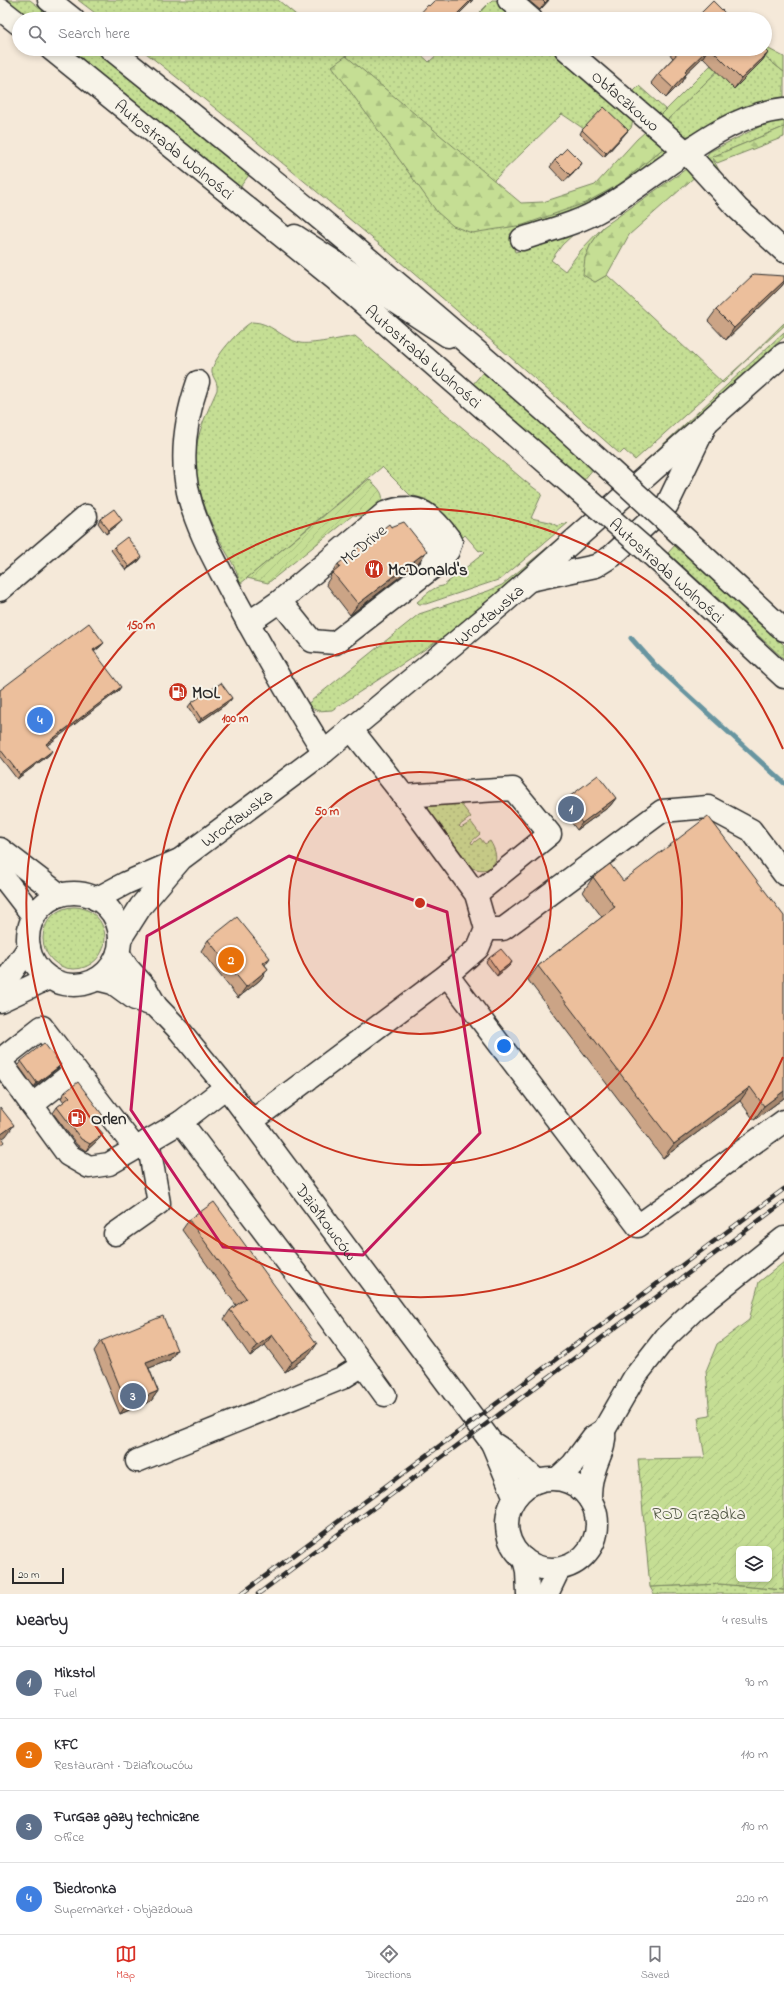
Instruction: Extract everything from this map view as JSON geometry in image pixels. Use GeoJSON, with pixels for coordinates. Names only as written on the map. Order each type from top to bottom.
{"type":"FeatureCollection","features":[{"type":"Feature","properties":{"kind":"main road"},"geometry":{"type":"LineString","coordinates":[[49,0],[64,12]]}},
{"type":"Feature","properties":{"kind":"main road"},"geometry":{"type":"LineString","coordinates":[[509,0],[523,12]]}},
{"type":"Feature","properties":{"kind":"main road"},"geometry":{"type":"LineString","coordinates":[[0,9],[12,18]]}},
{"type":"Feature","properties":{"kind":"main road","name":"Autostrada Wolności"},"geometry":{"type":"LineString","coordinates":[[60,56],[335,279],[652,555],[784,677]]}},
{"type":"Feature","properties":{"kind":"main road","name":"Autostrada Wolności"},"geometry":{"type":"LineString","coordinates":[[120,56],[266,173],[492,364],[607,467],[784,630]]}},
{"type":"Feature","properties":{"kind":"main road","name":"Obłaczkowo"},"geometry":{"type":"LineString","coordinates":[[574,56],[686,152],[737,208],[784,251]]}},
{"type":"Feature","properties":{"kind":"main road"},"geometry":{"type":"LineString","coordinates":[[522,239],[579,220],[604,208],[686,152],[737,123],[765,112],[784,109]]}},
{"type":"Feature","properties":{"kind":"main road"},"geometry":{"type":"LineString","coordinates":[[266,173],[463,389]]}},
{"type":"Feature","properties":{"kind":"main road"},"geometry":{"type":"LineString","coordinates":[[238,199],[492,364]]}},
{"type":"Feature","properties":{"kind":"main road","name":"Wrocławska"},"geometry":{"type":"LineString","coordinates":[[119,946],[141,906],[181,859],[324,752],[530,580],[784,354]]}},
{"type":"Feature","properties":{"kind":"main road"},"geometry":{"type":"LineString","coordinates":[[198,382],[192,398],[185,438],[184,455],[188,491],[202,533],[220,571],[277,676],[324,752]]}},
{"type":"Feature","properties":{"kind":"main road"},"geometry":{"type":"LineString","coordinates":[[530,580],[596,566],[612,556],[667,505],[706,424]]}},
{"type":"Feature","properties":{"kind":"main road"},"geometry":{"type":"LineString","coordinates":[[248,623],[280,601],[385,513],[401,508],[419,510],[429,514],[451,542],[448,550],[432,568],[335,643],[312,641],[280,601]]}},
{"type":"Feature","properties":{"kind":"main road"},"geometry":{"type":"LineString","coordinates":[[0,590],[86,516]]}},
{"type":"Feature","properties":{"kind":"main road"},"geometry":{"type":"LineString","coordinates":[[252,1121],[448,974],[478,948],[486,929],[476,894],[404,796],[351,729]]}},
{"type":"Feature","properties":{"kind":"main road"},"geometry":{"type":"LineString","coordinates":[[404,796],[513,789],[550,834],[476,894]]}},
{"type":"Feature","properties":{"kind":"main road"},"geometry":{"type":"LineString","coordinates":[[486,929],[503,929],[662,811],[708,806],[751,830],[784,874]]}},
{"type":"Feature","properties":{"kind":"main road"},"geometry":{"type":"LineString","coordinates":[[0,849],[60,896]]}},
{"type":"Feature","properties":{"kind":"main road","name":"Wrocławska"},"geometry":{"type":"LineString","coordinates":[[96,899],[126,883],[181,859]]}},
{"type":"Feature","properties":{"kind":"main road"},"geometry":{"type":"LineString","coordinates":[[0,873],[34,917]]}},
{"type":"Feature","properties":{"kind":"main road"},"geometry":{"type":"LineString","coordinates":[[73,893],[85,894],[96,899],[106,906],[114,916],[119,927],[119,946],[112,965],[103,975],[90,982],[74,985],[61,983],[49,978],[36,964],[29,948],[29,932],[34,917],[41,908],[60,896],[73,893]]}},
{"type":"Feature","properties":{"kind":"main road","name":"Działkowców"},"geometry":{"type":"LineString","coordinates":[[119,946],[127,967],[145,987],[156,1006],[180,1031],[226,1087],[492,1443],[499,1464],[515,1498]]}},
{"type":"Feature","properties":{"kind":"main road"},"geometry":{"type":"LineString","coordinates":[[0,989],[29,948]]}},
{"type":"Feature","properties":{"kind":"main road"},"geometry":{"type":"LineString","coordinates":[[448,974],[638,1226],[784,1121]]}},
{"type":"Feature","properties":{"kind":"main road"},"geometry":{"type":"LineString","coordinates":[[0,1001],[49,978]]}},
{"type":"Feature","properties":{"kind":"main road","name":"Działkowców"},"geometry":{"type":"LineString","coordinates":[[97,979],[113,983],[134,999],[156,1006]]}},
{"type":"Feature","properties":{"kind":"main road"},"geometry":{"type":"LineString","coordinates":[[115,1234],[159,1203],[141,1144],[75,1071],[42,1027],[0,1060],[68,1155],[89,1167],[109,1164],[141,1144],[181,1122],[226,1087]]}},
{"type":"Feature","properties":{"kind":"main road"},"geometry":{"type":"LineString","coordinates":[[32,1105],[75,1071]]}},
{"type":"Feature","properties":{"kind":"main road"},"geometry":{"type":"LineString","coordinates":[[181,1122],[385,1395]]}},
{"type":"Feature","properties":{"kind":"main road"},"geometry":{"type":"LineString","coordinates":[[548,1480],[567,1481],[580,1489],[590,1500],[596,1513],[598,1528],[594,1542],[586,1555],[573,1564],[559,1569],[544,1569],[529,1564],[518,1554],[510,1541],[506,1526],[508,1511],[515,1498],[525,1487],[548,1480],[573,1464],[593,1437],[604,1430],[634,1378],[666,1336],[695,1308],[784,1238]]}},
{"type":"Feature","properties":{"kind":"main road"},"geometry":{"type":"LineString","coordinates":[[137,1461],[342,1378],[363,1365]]}},
{"type":"Feature","properties":{"kind":"main road"},"geometry":{"type":"LineString","coordinates":[[590,1500],[590,1485],[593,1473],[605,1442],[604,1430]]}},
{"type":"Feature","properties":{"kind":"main road","name":"Działkowców"},"geometry":{"type":"LineString","coordinates":[[492,1443],[507,1452],[526,1472],[548,1480]]}},
{"type":"Feature","properties":{"kind":"main road"},"geometry":{"type":"LineString","coordinates":[[524,1559],[527,1571],[528,1594]]}},
{"type":"Feature","properties":{"kind":"main road"},"geometry":{"type":"LineString","coordinates":[[547,1594],[559,1569]]}},
{"type":"Feature","properties":{"kind":"highlighted area"},"geometry":{"type":"Polygon","coordinates":[[[289,856],[447,912],[480,1133],[363,1255],[223,1247],[131,1110],[147,936],[289,856]]]}},
{"type":"Feature","properties":{"kind":"green space"},"geometry":{"type":"Polygon","coordinates":[[[6,0],[30,0],[45,12],[21,12],[6,0]]]}},
{"type":"Feature","properties":{"kind":"green space"},"geometry":{"type":"Polygon","coordinates":[[[78,0],[278,0],[293,12],[94,12],[78,0]]]}},
{"type":"Feature","properties":{"kind":"green space"},"geometry":{"type":"Polygon","coordinates":[[[492,0],[496,0],[510,12],[480,12],[492,0]]]}},
{"type":"Feature","properties":{"kind":"green space"},"geometry":{"type":"Polygon","coordinates":[[[772,51],[784,57],[784,72],[764,56],[772,56],[772,51]]]}},
{"type":"Feature","properties":{"kind":"green space"},"geometry":{"type":"Polygon","coordinates":[[[77,56],[102,56],[249,175],[240,187],[77,56]]]}},
{"type":"Feature","properties":{"kind":"green space"},"geometry":{"type":"Polygon","coordinates":[[[150,56],[423,56],[429,62],[435,56],[560,56],[633,121],[631,128],[625,134],[584,129],[562,114],[493,181],[346,57],[453,226],[620,184],[666,146],[667,152],[663,159],[623,187],[563,218],[510,234],[515,252],[534,247],[577,231],[562,245],[551,260],[565,271],[581,250],[603,227],[590,246],[585,258],[595,282],[607,275],[722,382],[635,460],[624,450],[620,454],[384,248],[150,56]]]}},
{"type":"Feature","properties":{"kind":"green space"},"geometry":{"type":"Polygon","coordinates":[[[346,56],[521,203],[543,202],[595,185],[645,132],[651,133],[666,146],[620,184],[585,203],[523,225],[472,233],[453,226],[437,212],[332,66],[346,56]]]}},
{"type":"Feature","properties":{"kind":"green space"},"geometry":{"type":"Polygon","coordinates":[[[720,56],[733,56],[663,124],[656,120],[720,56]]]}},
{"type":"Feature","properties":{"kind":"green space"},"geometry":{"type":"Polygon","coordinates":[[[733,56],[764,56],[784,72],[784,98],[766,101],[709,125],[693,136],[684,136],[666,129],[631,100],[631,94],[639,86],[666,110],[656,120],[663,124],[733,56]]]}},
{"type":"Feature","properties":{"kind":"green space"},"geometry":{"type":"Polygon","coordinates":[[[784,118],[784,127],[712,157],[735,200],[705,159],[709,152],[771,121],[784,118]]]}},
{"type":"Feature","properties":{"kind":"green space"},"geometry":{"type":"Polygon","coordinates":[[[784,127],[784,137],[717,163],[712,157],[784,127]]]}},
{"type":"Feature","properties":{"kind":"green space"},"geometry":{"type":"Polygon","coordinates":[[[686,169],[698,174],[629,235],[607,275],[595,282],[583,275],[585,258],[590,246],[603,227],[686,169]]]}},
{"type":"Feature","properties":{"kind":"green space"},"geometry":{"type":"Polygon","coordinates":[[[252,322],[271,327],[287,338],[300,343],[319,342],[355,336],[542,494],[531,518],[550,522],[557,526],[568,523],[501,579],[426,604],[419,604],[417,602],[429,592],[443,586],[484,553],[481,550],[479,551],[465,535],[460,540],[452,525],[436,507],[425,499],[410,495],[382,467],[240,584],[236,570],[218,538],[202,498],[197,474],[196,450],[206,414],[217,390],[212,373],[216,361],[234,337],[252,322]]]}},
{"type":"Feature","properties":{"kind":"green space"},"geometry":{"type":"Polygon","coordinates":[[[784,323],[784,326],[748,358],[784,323]]]}},
{"type":"Feature","properties":{"kind":"green space"},"geometry":{"type":"Polygon","coordinates":[[[784,332],[784,337],[643,467],[641,465],[784,332]]]}},
{"type":"Feature","properties":{"kind":"green space"},"geometry":{"type":"Polygon","coordinates":[[[748,358],[723,383],[722,382],[748,358]]]}},
{"type":"Feature","properties":{"kind":"green space"},"geometry":{"type":"Polygon","coordinates":[[[484,371],[594,468],[583,481],[473,384],[484,371]]]}},
{"type":"Feature","properties":{"kind":"green space"},"geometry":{"type":"Polygon","coordinates":[[[369,479],[379,490],[382,498],[380,506],[371,517],[353,515],[268,583],[247,578],[369,479]]]}},
{"type":"Feature","properties":{"kind":"green space"},"geometry":{"type":"Polygon","coordinates":[[[578,522],[580,525],[456,629],[332,710],[318,711],[306,705],[419,614],[502,585],[578,522]]]}},
{"type":"Feature","properties":{"kind":"green space"},"geometry":{"type":"Polygon","coordinates":[[[676,544],[784,645],[784,659],[668,553],[676,544]]]}},
{"type":"Feature","properties":{"kind":"green space"},"geometry":{"type":"Polygon","coordinates":[[[453,800],[461,804],[471,817],[459,826],[461,828],[471,822],[480,834],[471,842],[472,844],[480,838],[485,844],[490,841],[494,848],[496,860],[491,868],[480,870],[472,868],[428,809],[429,803],[453,800]]]}},
{"type":"Feature","properties":{"kind":"green space"},"geometry":{"type":"Polygon","coordinates":[[[74,907],[86,909],[96,916],[103,926],[105,938],[103,950],[96,960],[86,967],[74,969],[62,967],[52,960],[45,950],[43,938],[45,926],[52,916],[62,909],[74,907]]]}},
{"type":"Feature","properties":{"kind":"green space","name":"ROD Grządka"},"geometry":{"type":"Polygon","coordinates":[[[784,1262],[784,1590],[720,1584],[650,1587],[638,1459],[705,1458],[698,1418],[710,1416],[706,1371],[717,1344],[749,1320],[759,1282],[784,1262]]]}},
{"type":"Feature","properties":{"kind":"green space"},"geometry":{"type":"Polygon","coordinates":[[[720,1584],[784,1590],[784,1594],[654,1594],[650,1587],[720,1584]]]}},
{"type":"Feature","properties":{"kind":"building"},"geometry":{"type":"Polygon","coordinates":[[[435,0],[471,0],[459,12],[422,12],[428,5],[429,6],[435,0]]]}},
{"type":"Feature","properties":{"kind":"building"},"geometry":{"type":"Polygon","coordinates":[[[713,1],[724,12],[702,12],[713,1]]]}},
{"type":"Feature","properties":{"kind":"building"},"geometry":{"type":"Polygon","coordinates":[[[675,56],[701,56],[685,71],[687,73],[673,88],[658,74],[675,56]]]}},
{"type":"Feature","properties":{"kind":"building"},"geometry":{"type":"Polygon","coordinates":[[[718,56],[765,56],[741,79],[718,56]]]}},
{"type":"Feature","properties":{"kind":"building"},"geometry":{"type":"Polygon","coordinates":[[[604,107],[628,130],[606,153],[582,130],[604,107]]]}},
{"type":"Feature","properties":{"kind":"building"},"geometry":{"type":"Polygon","coordinates":[[[567,148],[582,163],[570,175],[555,160],[567,148]]]}},
{"type":"Feature","properties":{"kind":"building"},"geometry":{"type":"Polygon","coordinates":[[[754,274],[784,276],[784,281],[734,328],[716,310],[754,274]]]}},
{"type":"Feature","properties":{"kind":"building"},"geometry":{"type":"Polygon","coordinates":[[[114,509],[122,520],[109,530],[100,519],[114,509]]]}},
{"type":"Feature","properties":{"kind":"building","name":"McDonald's"},"geometry":{"type":"Polygon","coordinates":[[[404,522],[427,551],[358,604],[333,573],[340,567],[338,564],[389,524],[391,527],[404,522]]]}},
{"type":"Feature","properties":{"kind":"building"},"geometry":{"type":"Polygon","coordinates":[[[127,537],[142,557],[129,567],[114,547],[127,537]]]}},
{"type":"Feature","properties":{"kind":"building"},"geometry":{"type":"Polygon","coordinates":[[[89,623],[104,643],[93,650],[121,687],[46,744],[52,751],[20,775],[0,749],[0,690],[89,623]]]}},
{"type":"Feature","properties":{"kind":"building"},"geometry":{"type":"Polygon","coordinates":[[[221,683],[232,698],[201,719],[191,703],[221,683]]]}},
{"type":"Feature","properties":{"kind":"building"},"geometry":{"type":"Polygon","coordinates":[[[598,775],[616,798],[582,823],[565,800],[598,775]]]}},
{"type":"Feature","properties":{"kind":"building"},"geometry":{"type":"Polygon","coordinates":[[[708,816],[784,916],[784,1091],[764,1106],[750,1087],[674,1144],[538,966],[615,907],[593,877],[610,864],[623,881],[708,816]]]}},
{"type":"Feature","properties":{"kind":"building"},"geometry":{"type":"Polygon","coordinates":[[[237,917],[270,958],[263,963],[268,969],[246,987],[208,940],[237,917]]]}},
{"type":"Feature","properties":{"kind":"building"},"geometry":{"type":"Polygon","coordinates":[[[501,949],[512,962],[499,972],[489,958],[501,949]]]}},
{"type":"Feature","properties":{"kind":"building"},"geometry":{"type":"Polygon","coordinates":[[[44,1043],[61,1065],[37,1083],[21,1061],[44,1043]]]}},
{"type":"Feature","properties":{"kind":"building","name":"Orlen"},"geometry":{"type":"Polygon","coordinates":[[[78,1082],[104,1117],[95,1124],[103,1134],[90,1144],[81,1139],[57,1107],[70,1097],[65,1092],[78,1082]]]}},
{"type":"Feature","properties":{"kind":"building"},"geometry":{"type":"Polygon","coordinates":[[[0,1107],[14,1125],[0,1135],[0,1107]]]}},
{"type":"Feature","properties":{"kind":"building"},"geometry":{"type":"Polygon","coordinates":[[[0,1136],[4,1142],[0,1145],[0,1136]]]}},
{"type":"Feature","properties":{"kind":"building"},"geometry":{"type":"Polygon","coordinates":[[[214,1202],[317,1344],[292,1362],[272,1335],[257,1346],[230,1310],[246,1298],[189,1220],[214,1202]]]}},
{"type":"Feature","properties":{"kind":"building"},"geometry":{"type":"Polygon","coordinates":[[[163,1316],[177,1350],[146,1362],[158,1391],[127,1404],[101,1341],[163,1316]]]}},
{"type":"Feature","properties":{"kind":"waterway"},"geometry":{"type":"LineString","coordinates":[[631,638],[655,665],[784,783]]}},
{"type":"Feature","properties":{"kind":"railway"},"geometry":{"type":"LineString","coordinates":[[241,1594],[784,1189]]}},
{"type":"Feature","properties":{"kind":"railway"},"geometry":{"type":"LineString","coordinates":[[258,1594],[784,1202]]}},
{"type":"Feature","properties":{"kind":"place","name":"McDonald's"},"geometry":{"type":"Point","coordinates":[374,569]}},
{"type":"Feature","properties":{"kind":"place","name":"MOL"},"geometry":{"type":"Point","coordinates":[178,692]}},
{"type":"Feature","properties":{"kind":"place","name":"Biedronka"},"geometry":{"type":"Point","coordinates":[40,720]}},
{"type":"Feature","properties":{"kind":"place","name":"Mikstol"},"geometry":{"type":"Point","coordinates":[571,809]}},
{"type":"Feature","properties":{"kind":"place","name":"KFC"},"geometry":{"type":"Point","coordinates":[231,960]}},
{"type":"Feature","properties":{"kind":"place","name":"Orlen"},"geometry":{"type":"Point","coordinates":[77,1118]}},
{"type":"Feature","properties":{"kind":"place","name":"FurGaz gazy techniczne"},"geometry":{"type":"Point","coordinates":[133,1396]}}]}
